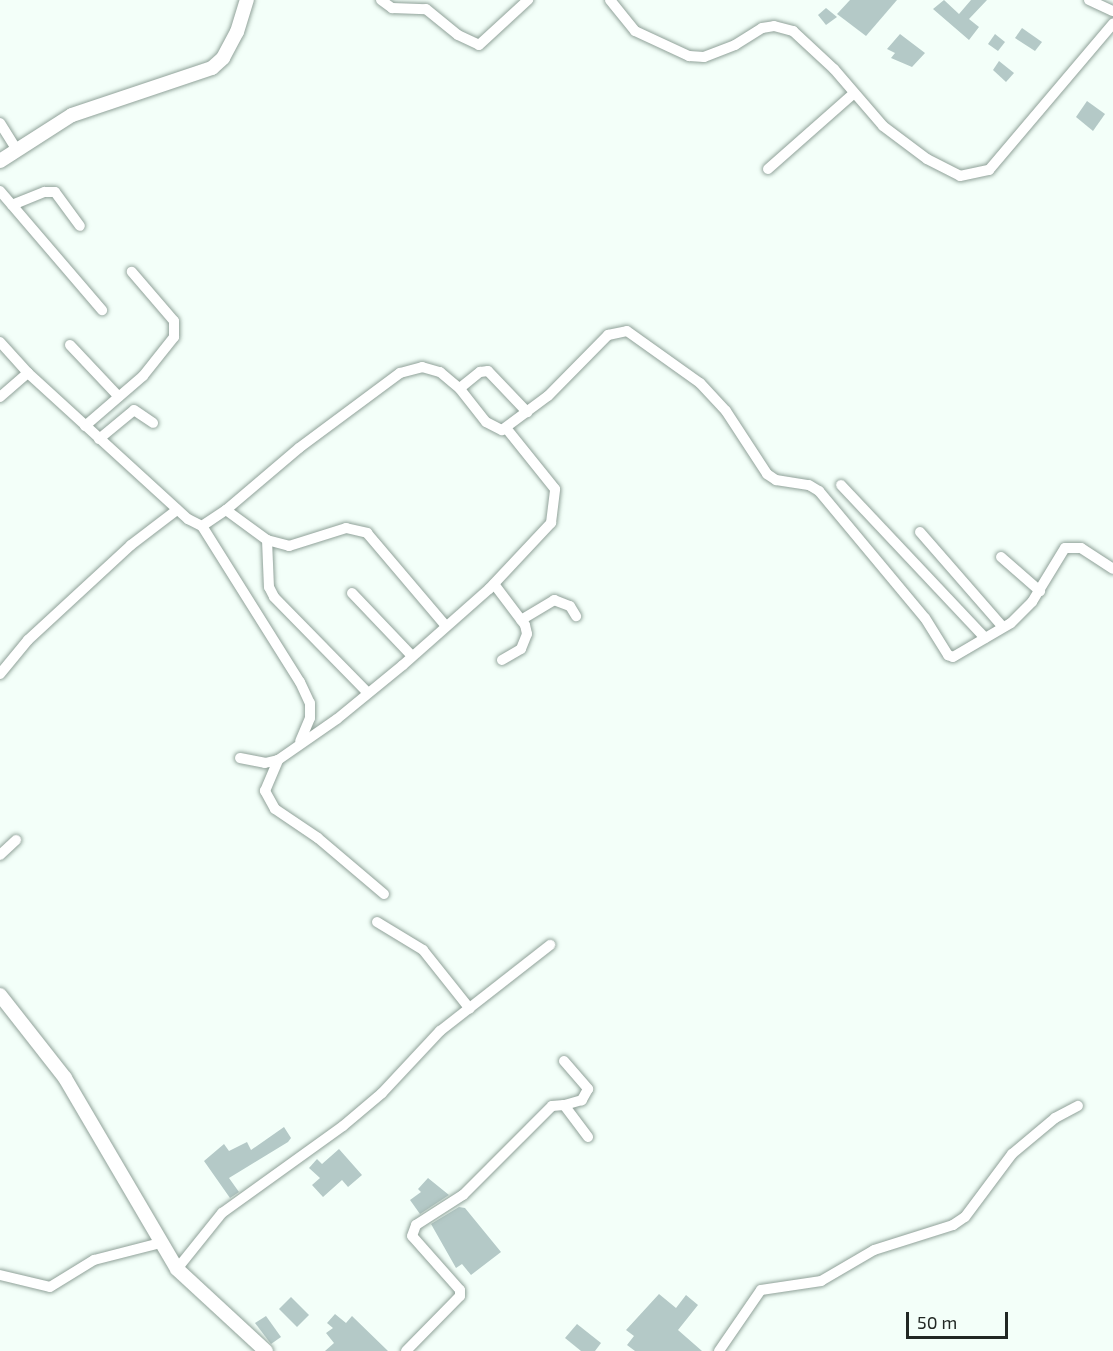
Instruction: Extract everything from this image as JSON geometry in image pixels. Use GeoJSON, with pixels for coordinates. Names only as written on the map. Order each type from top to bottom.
{"type":"FeatureCollection","features":[{"type":"Feature","properties":{"kind":"street"},"geometry":{"type":"LineString","coordinates":[[0,161],[72,115],[212,68],[223,57],[237,32],[247,0]]}},
{"type":"Feature","properties":{"kind":"street"},"geometry":{"type":"LineString","coordinates":[[381,0],[392,8],[426,9],[458,35],[479,45],[528,0]]}},
{"type":"Feature","properties":{"kind":"street"},"geometry":{"type":"LineString","coordinates":[[610,0],[635,30],[689,56],[704,57],[735,45],[762,28],[774,26],[793,31],[834,69],[853,94],[883,126],[927,159],[960,176],[976,176],[989,170],[1113,24]]}},
{"type":"Feature","properties":{"kind":"street"},"geometry":{"type":"LineString","coordinates":[[1089,0],[1113,11]]}},
{"type":"Feature","properties":{"kind":"street"},"geometry":{"type":"LineString","coordinates":[[768,169],[853,94]]}},
{"type":"Feature","properties":{"kind":"street"},"geometry":{"type":"LineString","coordinates":[[0,123],[17,150]]}},
{"type":"Feature","properties":{"kind":"street"},"geometry":{"type":"LineString","coordinates":[[0,190],[102,310]]}},
{"type":"Feature","properties":{"kind":"street"},"geometry":{"type":"LineString","coordinates":[[12,205],[45,192],[55,192],[80,226]]}},
{"type":"Feature","properties":{"kind":"street"},"geometry":{"type":"LineString","coordinates":[[85,426],[142,376],[174,337],[175,327],[132,272]]}},
{"type":"Feature","properties":{"kind":"street"},"geometry":{"type":"LineString","coordinates":[[506,428],[527,412],[608,335],[627,332],[700,383],[726,411],[767,474],[776,480],[809,484],[819,491],[925,618],[948,655],[953,657],[1003,627],[1040,591],[1061,554],[1071,546],[1081,548],[1113,568]]}},
{"type":"Feature","properties":{"kind":"street"},"geometry":{"type":"LineString","coordinates":[[0,342],[28,373],[99,439],[177,510],[202,526],[310,703],[308,726],[298,744]]}},
{"type":"Feature","properties":{"kind":"street"},"geometry":{"type":"LineString","coordinates":[[70,345],[119,397]]}},
{"type":"Feature","properties":{"kind":"street"},"geometry":{"type":"LineString","coordinates":[[202,526],[226,510],[299,448],[400,373],[431,368],[460,388],[486,423],[506,428],[555,489],[556,502],[551,523],[494,584],[446,627],[368,693],[278,760],[265,763],[240,758]]}},
{"type":"Feature","properties":{"kind":"street"},"geometry":{"type":"LineString","coordinates":[[460,388],[480,372],[488,371],[527,412]]}},
{"type":"Feature","properties":{"kind":"street"},"geometry":{"type":"LineString","coordinates":[[0,397],[28,373]]}},
{"type":"Feature","properties":{"kind":"street"},"geometry":{"type":"LineString","coordinates":[[99,439],[135,410],[153,423]]}},
{"type":"Feature","properties":{"kind":"street"},"geometry":{"type":"LineString","coordinates":[[841,485],[985,638]]}},
{"type":"Feature","properties":{"kind":"street"},"geometry":{"type":"LineString","coordinates":[[0,674],[28,640],[131,545],[177,510]]}},
{"type":"Feature","properties":{"kind":"street"},"geometry":{"type":"LineString","coordinates":[[226,510],[267,540],[289,546],[346,528],[368,533],[446,627]]}},
{"type":"Feature","properties":{"kind":"street"},"geometry":{"type":"LineString","coordinates":[[920,532],[1003,627]]}},
{"type":"Feature","properties":{"kind":"street"},"geometry":{"type":"LineString","coordinates":[[267,540],[268,587],[274,597],[368,693]]}},
{"type":"Feature","properties":{"kind":"street"},"geometry":{"type":"LineString","coordinates":[[1001,557],[1040,591]]}},
{"type":"Feature","properties":{"kind":"street"},"geometry":{"type":"LineString","coordinates":[[494,584],[521,620],[526,642],[502,660]]}},
{"type":"Feature","properties":{"kind":"street"},"geometry":{"type":"LineString","coordinates":[[352,593],[411,655]]}},
{"type":"Feature","properties":{"kind":"street"},"geometry":{"type":"LineString","coordinates":[[521,620],[554,600],[562,600],[576,616]]}},
{"type":"Feature","properties":{"kind":"street"},"geometry":{"type":"LineString","coordinates":[[278,760],[265,791],[275,809],[318,838],[384,894]]}},
{"type":"Feature","properties":{"kind":"street"},"geometry":{"type":"LineString","coordinates":[[0,855],[16,840]]}},
{"type":"Feature","properties":{"kind":"street"},"geometry":{"type":"LineString","coordinates":[[377,922],[423,950],[470,1009]]}},
{"type":"Feature","properties":{"kind":"street"},"geometry":{"type":"LineString","coordinates":[[177,1269],[222,1213],[343,1126],[382,1093],[440,1032],[550,945]]}},
{"type":"Feature","properties":{"kind":"street"},"geometry":{"type":"LineString","coordinates":[[0,995],[65,1078],[177,1269],[266,1351]]}},
{"type":"Feature","properties":{"kind":"street"},"geometry":{"type":"LineString","coordinates":[[406,1351],[460,1296],[460,1290],[412,1236],[413,1230],[463,1195],[552,1106],[582,1100],[588,1089],[564,1061]]}},
{"type":"Feature","properties":{"kind":"street"},"geometry":{"type":"LineString","coordinates":[[564,1105],[588,1137]]}},
{"type":"Feature","properties":{"kind":"street"},"geometry":{"type":"LineString","coordinates":[[719,1351],[761,1290],[821,1281],[874,1250],[953,1225],[965,1217],[1012,1154],[1055,1118],[1078,1106]]}},
{"type":"Feature","properties":{"kind":"street"},"geometry":{"type":"LineString","coordinates":[[0,1275],[50,1287],[94,1260],[160,1243]]}},
{"type":"Feature","properties":{"kind":"building"},"geometry":{"type":"Polygon","coordinates":[[[850,0],[897,0],[866,36],[837,14],[850,0]]]}},
{"type":"Feature","properties":{"kind":"building"},"geometry":{"type":"Polygon","coordinates":[[[944,0],[959,14],[971,0],[987,0],[969,19],[979,27],[969,40],[933,9],[944,0]]]}},
{"type":"Feature","properties":{"kind":"building"},"geometry":{"type":"Polygon","coordinates":[[[826,8],[837,17],[826,25],[818,15],[826,8]]]}},
{"type":"Feature","properties":{"kind":"building"},"geometry":{"type":"Polygon","coordinates":[[[1022,28],[1042,42],[1035,51],[1015,38],[1022,28]]]}},
{"type":"Feature","properties":{"kind":"building"},"geometry":{"type":"Polygon","coordinates":[[[900,34],[925,53],[912,67],[891,58],[895,53],[887,49],[900,34]]]}},
{"type":"Feature","properties":{"kind":"building"},"geometry":{"type":"Polygon","coordinates":[[[995,34],[1005,42],[998,51],[988,44],[995,34]]]}},
{"type":"Feature","properties":{"kind":"building"},"geometry":{"type":"Polygon","coordinates":[[[999,61],[1014,73],[1006,82],[993,70],[999,61]]]}},
{"type":"Feature","properties":{"kind":"building"},"geometry":{"type":"Polygon","coordinates":[[[1087,101],[1105,114],[1093,131],[1076,117],[1087,101]]]}},
{"type":"Feature","properties":{"kind":"building"},"geometry":{"type":"Polygon","coordinates":[[[284,1127],[291,1138],[288,1142],[229,1178],[239,1192],[230,1198],[204,1161],[224,1144],[229,1151],[247,1142],[251,1150],[284,1127]]]}},
{"type":"Feature","properties":{"kind":"building"},"geometry":{"type":"Polygon","coordinates":[[[339,1149],[362,1175],[348,1187],[342,1180],[323,1197],[312,1185],[320,1178],[309,1168],[317,1159],[322,1164],[339,1149]]]}},
{"type":"Feature","properties":{"kind":"building"},"geometry":{"type":"Polygon","coordinates":[[[428,1178],[449,1195],[420,1214],[410,1200],[421,1192],[418,1189],[428,1178]]]}},
{"type":"Feature","properties":{"kind":"building"},"geometry":{"type":"Polygon","coordinates":[[[459,1207],[465,1208],[501,1252],[471,1275],[462,1264],[456,1268],[431,1224],[459,1207]]]}},
{"type":"Feature","properties":{"kind":"building"},"geometry":{"type":"Polygon","coordinates":[[[659,1294],[676,1308],[686,1295],[698,1305],[678,1330],[702,1351],[635,1351],[627,1345],[634,1336],[626,1330],[659,1294]]]}},
{"type":"Feature","properties":{"kind":"building"},"geometry":{"type":"Polygon","coordinates":[[[291,1297],[309,1315],[297,1327],[279,1309],[291,1297]]]}},
{"type":"Feature","properties":{"kind":"building"},"geometry":{"type":"Polygon","coordinates":[[[335,1314],[346,1323],[352,1316],[388,1351],[325,1351],[334,1343],[326,1333],[333,1328],[327,1323],[335,1314]]]}},
{"type":"Feature","properties":{"kind":"building"},"geometry":{"type":"Polygon","coordinates":[[[266,1316],[281,1337],[271,1344],[255,1323],[266,1316]]]}},
{"type":"Feature","properties":{"kind":"building"},"geometry":{"type":"Polygon","coordinates":[[[577,1324],[601,1343],[595,1351],[581,1351],[565,1338],[577,1324]]]}}]}
